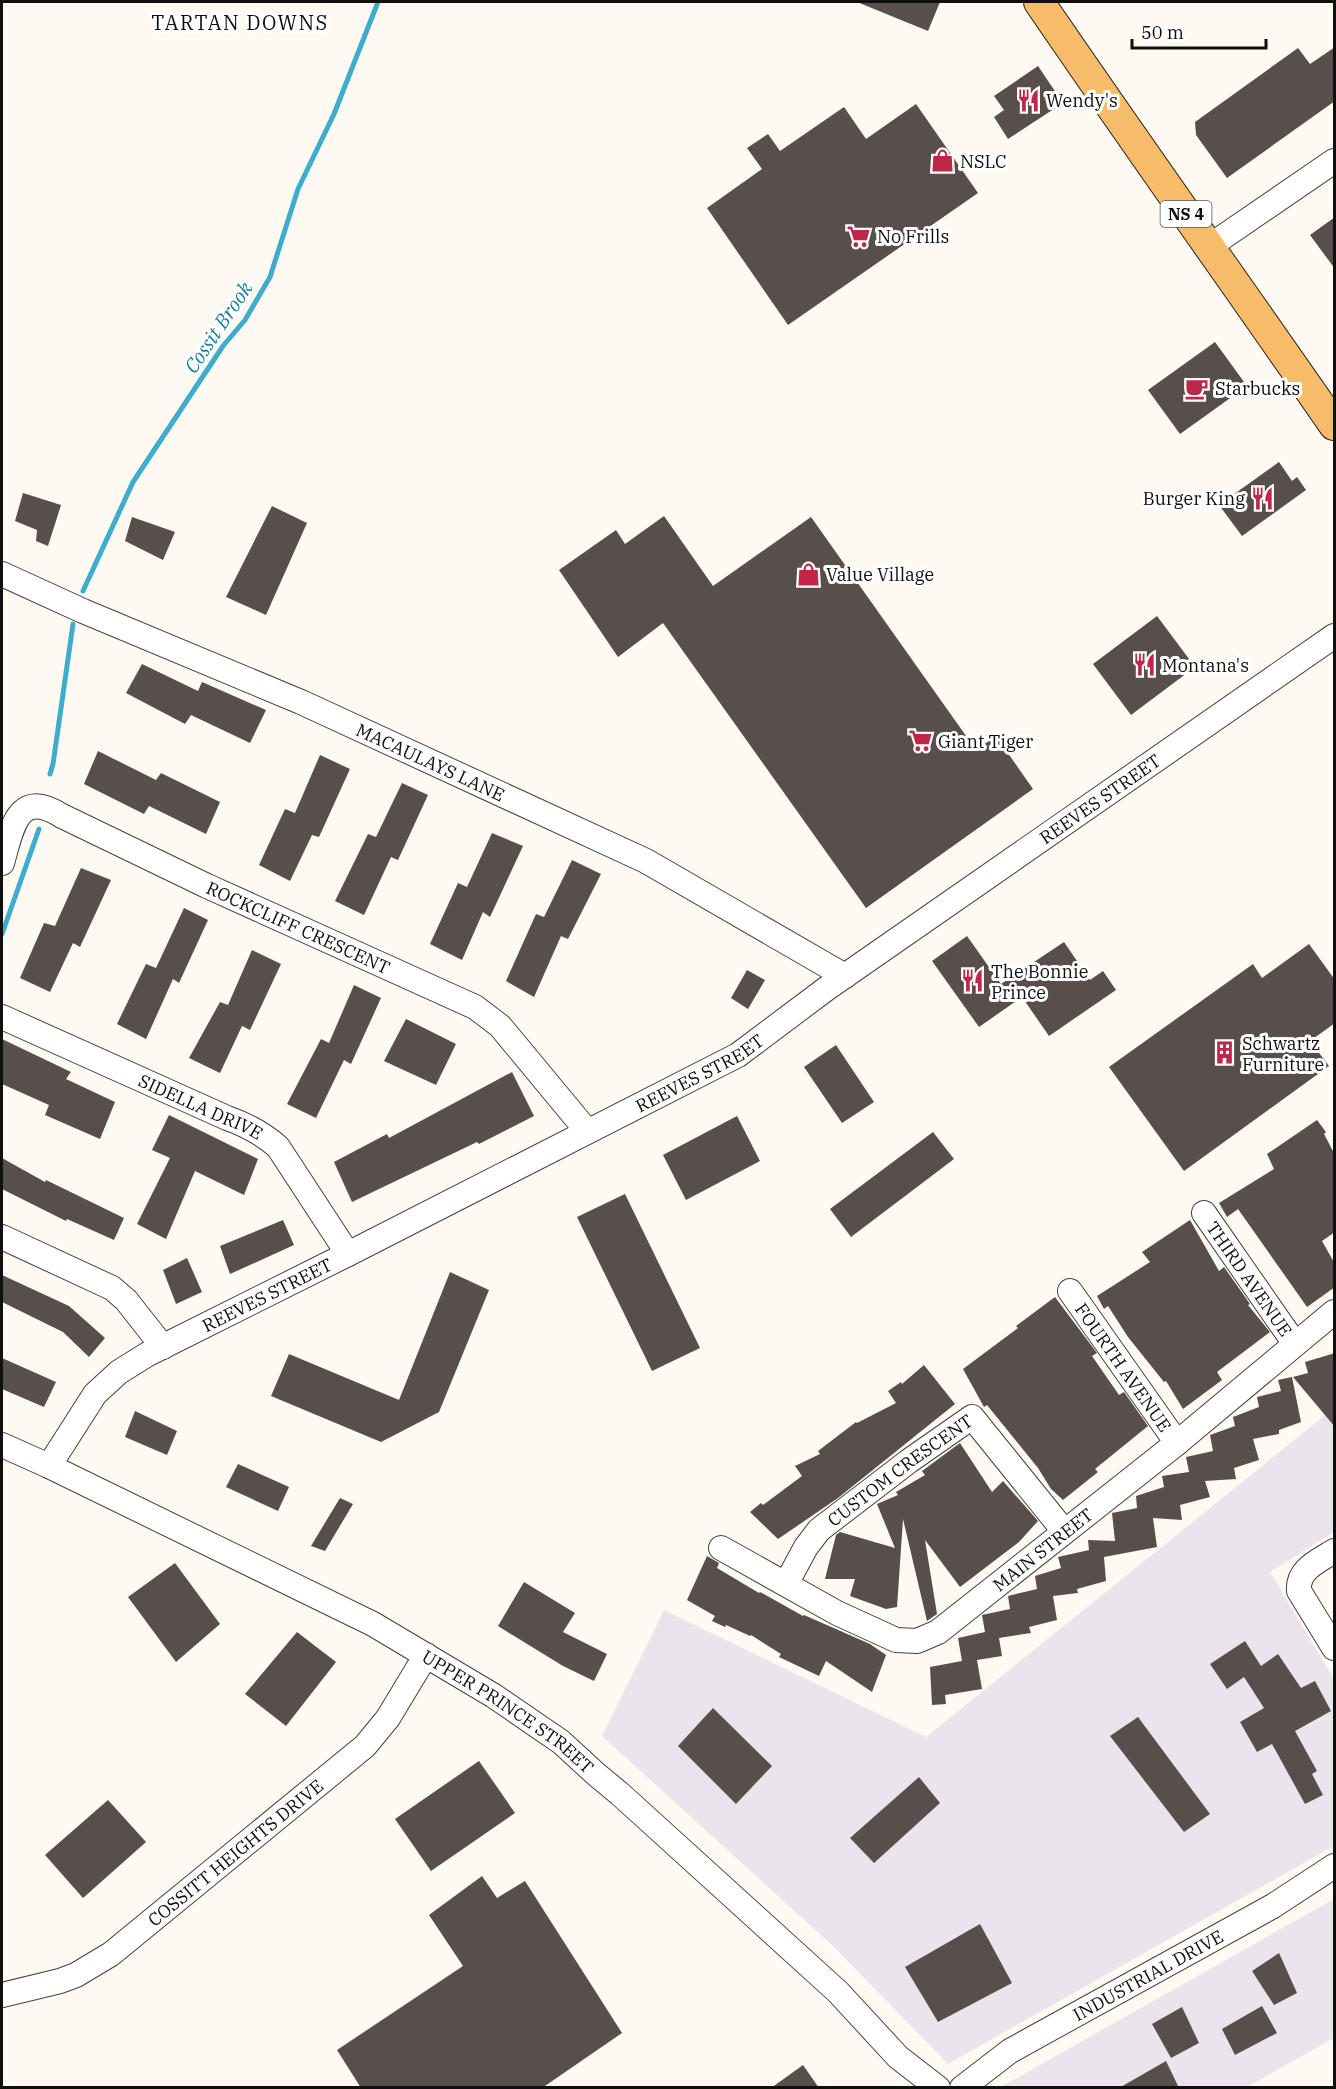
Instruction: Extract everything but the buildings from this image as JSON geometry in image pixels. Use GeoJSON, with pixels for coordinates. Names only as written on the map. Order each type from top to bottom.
{"type":"FeatureCollection","features":[{"type":"Feature","properties":{"kind":"main road","name":"NS 4"},"geometry":{"type":"LineString","coordinates":[[1039,2],[1335,425]]}},
{"type":"Feature","properties":{"kind":"street"},"geometry":{"type":"LineString","coordinates":[[1210,246],[1335,161]]}},
{"type":"Feature","properties":{"kind":"street","name":"MACAULAYS LANE"},"geometry":{"type":"LineString","coordinates":[[2,574],[83,611],[301,702],[646,861],[845,976]]}},
{"type":"Feature","properties":{"kind":"street","name":"REEVES STREET"},"geometry":{"type":"LineString","coordinates":[[49,1466],[94,1394],[119,1372],[148,1354],[738,1054],[845,976],[1335,636]]}},
{"type":"Feature","properties":{"kind":"street","name":"ROCKCLIFF CRESCENT"},"geometry":{"type":"LineString","coordinates":[[2,863],[18,814],[35,805],[49,808],[207,886],[475,1007],[500,1026],[587,1131]]}},
{"type":"Feature","properties":{"kind":"street","name":"SIDELLA DRIVE"},"geometry":{"type":"LineString","coordinates":[[2,1017],[246,1124],[263,1134],[278,1147],[348,1254]]}},
{"type":"Feature","properties":{"kind":"street","name":"THIRD AVENUE"},"geometry":{"type":"LineString","coordinates":[[1204,1213],[1295,1344]]}},
{"type":"Feature","properties":{"kind":"street"},"geometry":{"type":"LineString","coordinates":[[2,1237],[112,1288],[126,1300],[163,1347]]}},
{"type":"Feature","properties":{"kind":"street","name":"FOURTH AVENUE"},"geometry":{"type":"LineString","coordinates":[[1070,1291],[1177,1443]]}},
{"type":"Feature","properties":{"kind":"street","name":"MAIN STREET"},"geometry":{"type":"LineString","coordinates":[[722,1548],[837,1613],[896,1640],[917,1641],[938,1632],[1177,1443],[1335,1312]]}},
{"type":"Feature","properties":{"kind":"street","name":"CUSTOM CRESCENT"},"geometry":{"type":"LineString","coordinates":[[786,1584],[806,1546],[819,1530],[909,1461],[972,1417],[1064,1532]]}},
{"type":"Feature","properties":{"kind":"street","name":"UPPER PRINCE STREET"},"geometry":{"type":"LineString","coordinates":[[2,1445],[373,1624],[494,1696],[561,1742],[717,1880],[838,1992],[898,2057],[938,2088]]}},
{"type":"Feature","properties":{"kind":"street"},"geometry":{"type":"LineString","coordinates":[[1335,1551],[1304,1571],[1298,1587],[1335,1648]]}},
{"type":"Feature","properties":{"kind":"street","name":"COSSITT HEIGHTS DRIVE"},"geometry":{"type":"LineString","coordinates":[[2,1995],[68,1978],[91,1967],[122,1946],[356,1755],[388,1718],[426,1655]]}},
{"type":"Feature","properties":{"kind":"street","name":"INDUSTRIAL DRIVE"},"geometry":{"type":"LineString","coordinates":[[962,2088],[1010,2051],[1273,1906],[1335,1866]]}},
{"type":"Feature","properties":{"kind":"shaded area"},"geometry":{"type":"Polygon","coordinates":[[[1334,1408],[1334,1532],[1270,1572],[1334,1679],[1334,1846],[948,2064],[834,1947],[602,1736],[664,1610],[926,1737],[1334,1408]]]}},
{"type":"Feature","properties":{"kind":"shaded area"},"geometry":{"type":"Polygon","coordinates":[[[1334,1899],[1334,2038],[1247,2087],[999,2088],[1334,1899]]]}},
{"type":"Feature","properties":{"kind":"waterway","name":"Cossit Brook"},"geometry":{"type":"LineString","coordinates":[[83,591],[133,482],[223,346],[245,320],[270,277],[298,189],[334,114],[378,2]]}},
{"type":"Feature","properties":{"kind":"waterway","name":"Cossit Brook"},"geometry":{"type":"LineString","coordinates":[[50,774],[73,624]]}},
{"type":"Feature","properties":{"kind":"waterway","name":"Cossit Brook"},"geometry":{"type":"LineString","coordinates":[[2,934],[39,829]]}},
{"type":"Feature","properties":{"kind":"place","name":"Wendy's"},"geometry":{"type":"Point","coordinates":[1028,100]}},
{"type":"Feature","properties":{"kind":"place","name":"NSLC"},"geometry":{"type":"Point","coordinates":[942,161]}},
{"type":"Feature","properties":{"kind":"place","name":"No Frills"},"geometry":{"type":"Point","coordinates":[859,236]}},
{"type":"Feature","properties":{"kind":"place","name":"Starbucks"},"geometry":{"type":"Point","coordinates":[1197,388]}},
{"type":"Feature","properties":{"kind":"place","name":"Burger King"},"geometry":{"type":"Point","coordinates":[1263,498]}},
{"type":"Feature","properties":{"kind":"place","name":"Value Village"},"geometry":{"type":"Point","coordinates":[808,574]}},
{"type":"Feature","properties":{"kind":"place","name":"Montana's"},"geometry":{"type":"Point","coordinates":[1144,665]}},
{"type":"Feature","properties":{"kind":"place","name":"Giant Tiger"},"geometry":{"type":"Point","coordinates":[920,741]}},
{"type":"Feature","properties":{"kind":"place","name":"The Bonnie Prince"},"geometry":{"type":"Point","coordinates":[973,981]}},
{"type":"Feature","properties":{"kind":"place","name":"Schwartz Furniture"},"geometry":{"type":"Point","coordinates":[1224,1053]}},
{"type":"Feature","properties":{"kind":"district","name":"TARTAN DOWNS"},"geometry":{"type":"Point","coordinates":[240,22]}}]}
